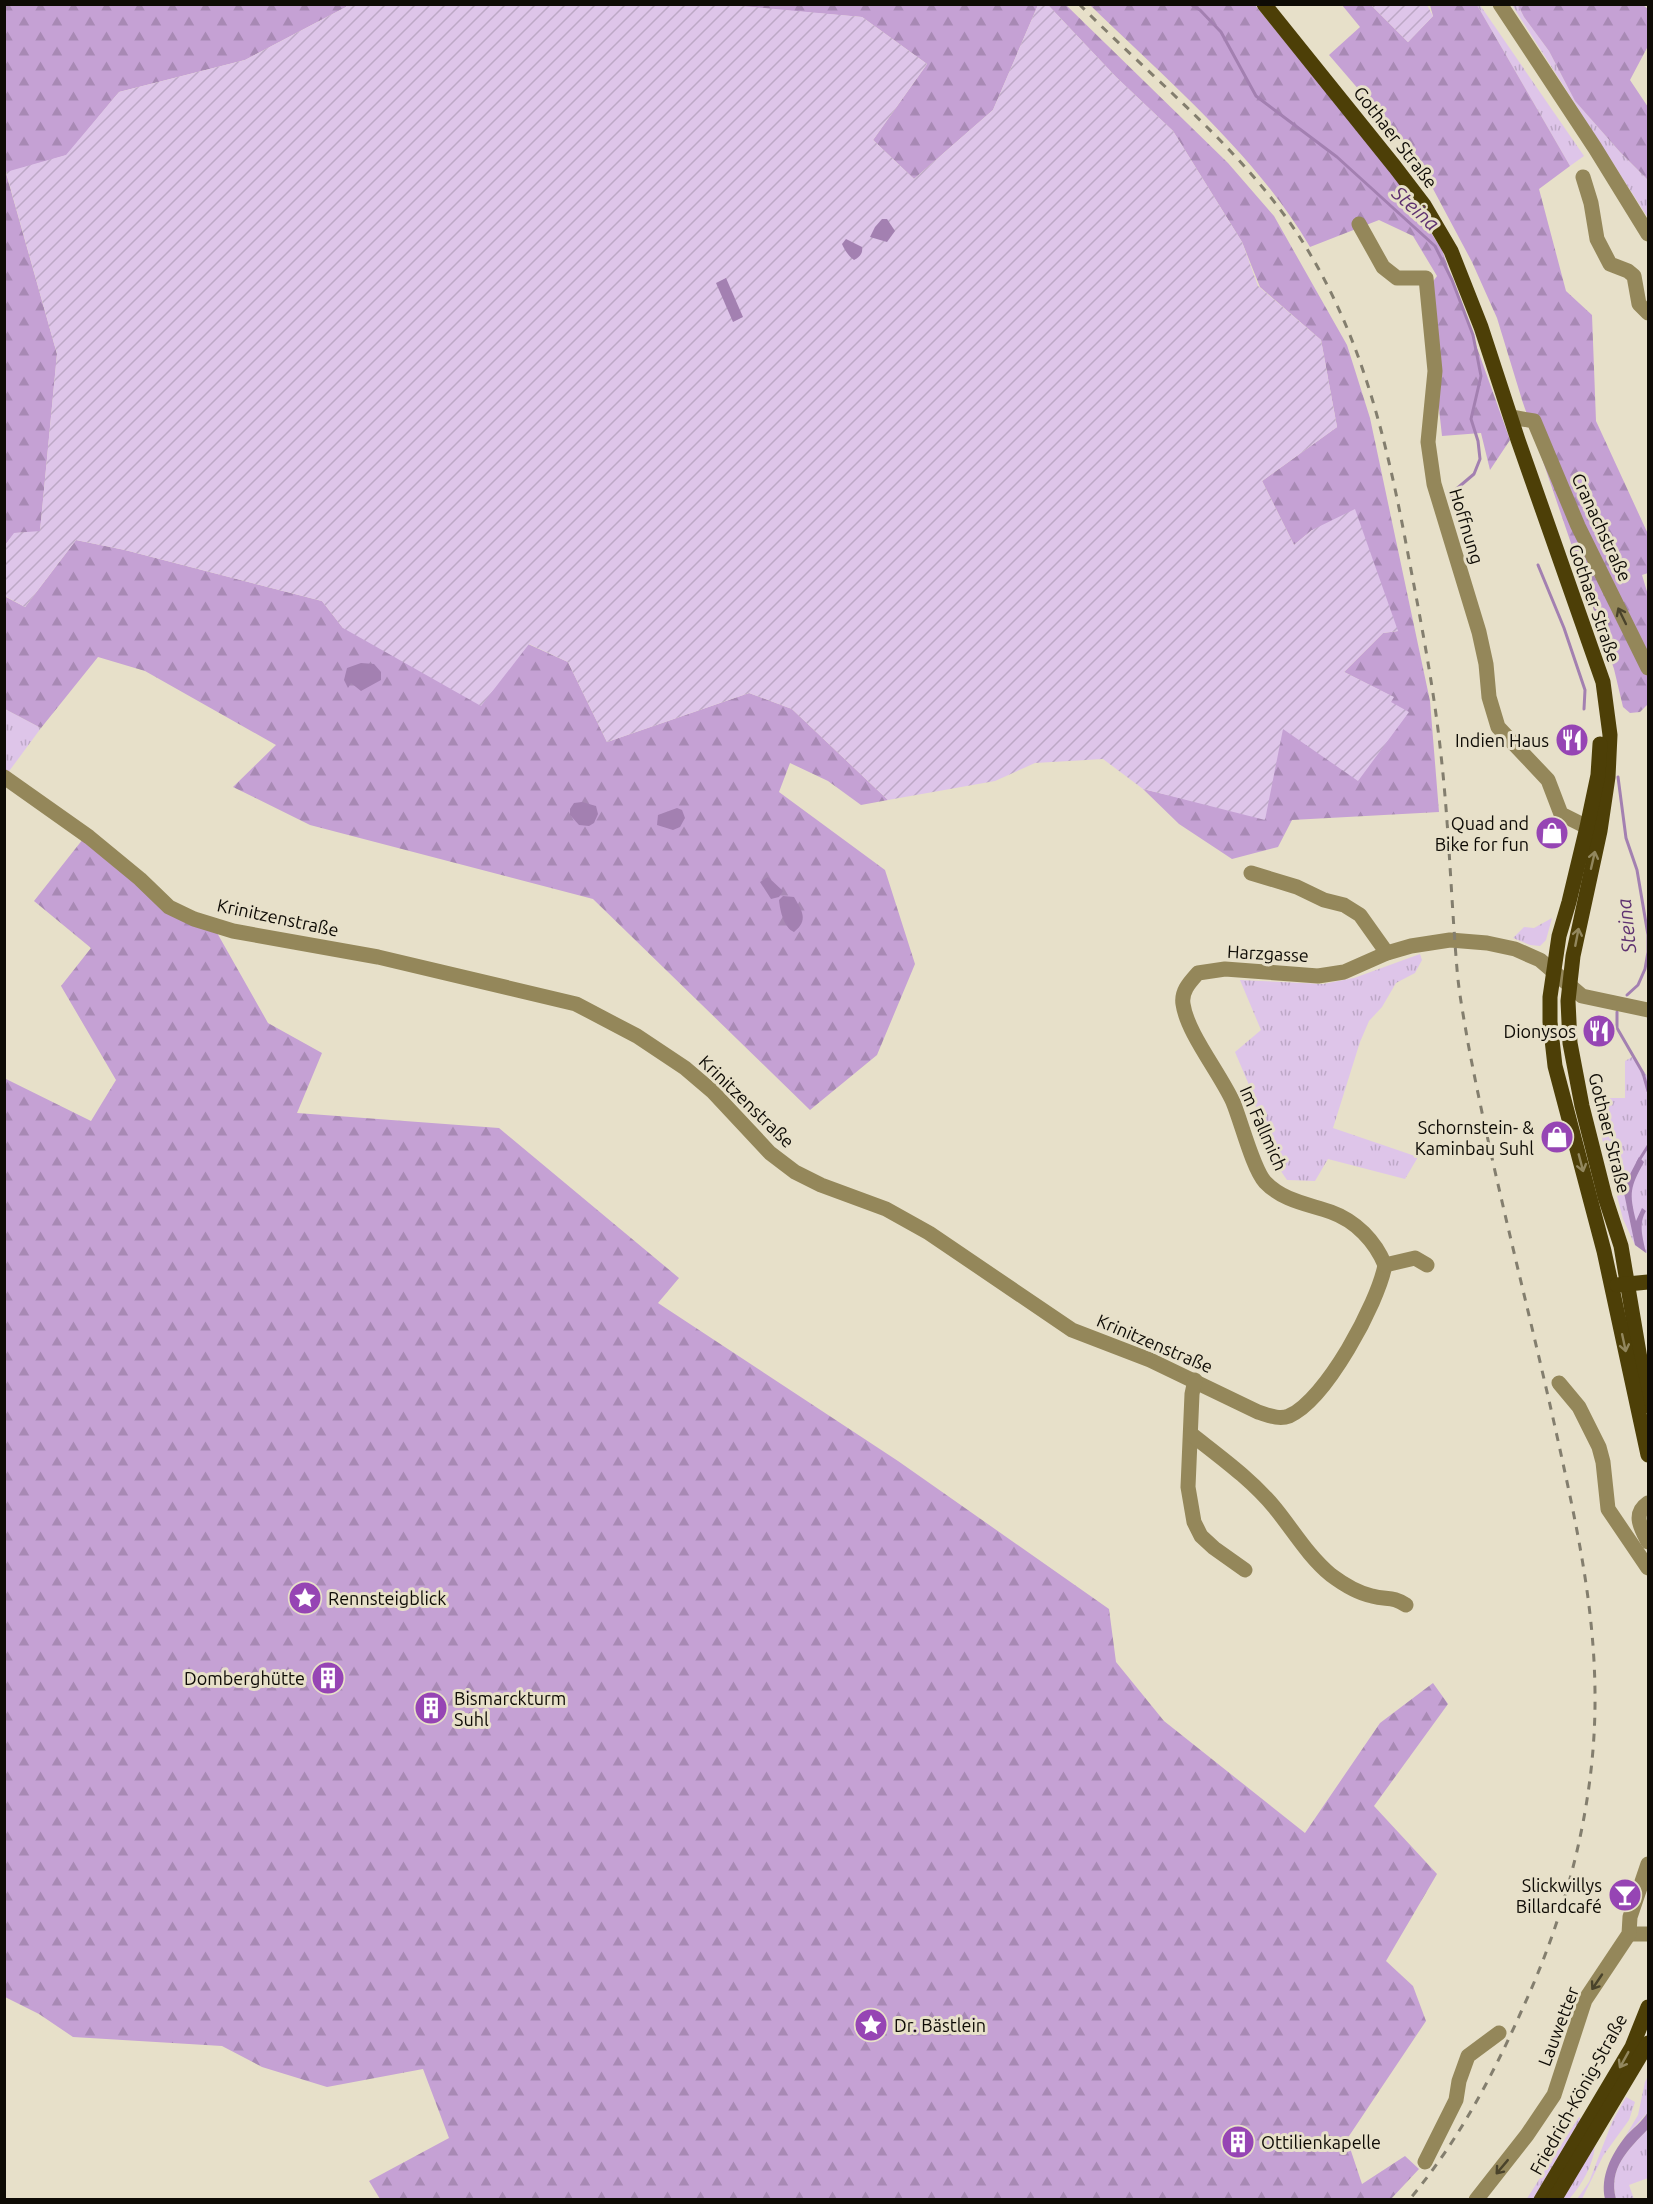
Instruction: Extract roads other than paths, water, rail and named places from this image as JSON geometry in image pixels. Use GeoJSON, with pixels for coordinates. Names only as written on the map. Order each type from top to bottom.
{"type":"FeatureCollection","features":[{"type":"Feature","properties":{"kind":"main road","name":"Gothaer Straße"},"geometry":{"type":"LineString","coordinates":[[1264,4],[1395,167],[1438,228],[1467,288],[1597,669],[1600,755],[1593,829],[1569,986],[1569,1032],[1575,1072],[1605,1197],[1621,1246],[1627,1283]]}},
{"type":"Feature","properties":{"kind":"main road","name":"Gothaer Straße"},"geometry":{"type":"LineString","coordinates":[[1593,829],[1559,936],[1553,970],[1550,1022],[1556,1066],[1611,1286],[1648,1455]]}},
{"type":"Feature","properties":{"kind":"main road"},"geometry":{"type":"LineString","coordinates":[[1611,1286],[1648,1282]]}},
{"type":"Feature","properties":{"kind":"main road"},"geometry":{"type":"LineString","coordinates":[[1627,1283],[1648,1407]]}},
{"type":"Feature","properties":{"kind":"main road","name":"Friedrich-König-Straße"},"geometry":{"type":"LineString","coordinates":[[1541,2199],[1632,2047],[1648,2007]]}},
{"type":"Feature","properties":{"kind":"main road","name":"Friedrich-König-Straße"},"geometry":{"type":"LineString","coordinates":[[1554,2199],[1648,2043]]}},
{"type":"Feature","properties":{"kind":"street"},"geometry":{"type":"LineString","coordinates":[[1500,4],[1595,148],[1648,234]]}},
{"type":"Feature","properties":{"kind":"street"},"geometry":{"type":"LineString","coordinates":[[1582,177],[1591,203],[1599,243],[1610,264],[1634,276],[1639,304],[1648,313]]}},
{"type":"Feature","properties":{"kind":"street","name":"Hoffnung"},"geometry":{"type":"LineString","coordinates":[[1359,224],[1383,267],[1397,278],[1426,278],[1435,371],[1428,442],[1434,484],[1479,632],[1486,664],[1489,697],[1498,727],[1548,780],[1561,814],[1593,829]]}},
{"type":"Feature","properties":{"kind":"street","name":"Cranachstraße"},"geometry":{"type":"LineString","coordinates":[[1511,417],[1534,421],[1578,526],[1648,668]]}},
{"type":"Feature","properties":{"kind":"street","name":"Krinitzenstraße"},"geometry":{"type":"LineString","coordinates":[[4,777],[89,837],[140,879],[169,907],[194,919],[233,931],[378,957],[471,981],[546,996],[576,1005],[592,1013],[637,1036],[685,1068],[712,1091],[770,1153],[795,1173],[886,1209],[929,1233],[1072,1330],[1150,1360],[1258,1412],[1275,1417],[1288,1417],[1303,1407],[1328,1379],[1345,1356],[1382,1280],[1385,1264]]}},
{"type":"Feature","properties":{"kind":"street"},"geometry":{"type":"LineString","coordinates":[[1251,873],[1344,905],[1360,915],[1387,953]]}},
{"type":"Feature","properties":{"kind":"street","name":"Harzgasse"},"geometry":{"type":"LineString","coordinates":[[1188,1021],[1182,1002],[1187,986],[1198,973],[1225,969],[1318,976],[1344,972],[1387,953],[1411,946],[1450,940],[1506,946],[1526,953],[1540,960],[1582,996],[1648,1010]]}},
{"type":"Feature","properties":{"kind":"street","name":"Im Fallmich"},"geometry":{"type":"LineString","coordinates":[[1188,1021],[1233,1102],[1264,1181],[1281,1195],[1308,1207],[1331,1212],[1348,1220],[1369,1238],[1378,1249],[1385,1264]]}},
{"type":"Feature","properties":{"kind":"street"},"geometry":{"type":"LineString","coordinates":[[1385,1264],[1415,1258],[1426,1265]]}},
{"type":"Feature","properties":{"kind":"street"},"geometry":{"type":"LineString","coordinates":[[1195,1380],[1192,1394],[1188,1487],[1194,1522],[1201,1536],[1245,1570]]}},
{"type":"Feature","properties":{"kind":"street"},"geometry":{"type":"LineString","coordinates":[[1559,1383],[1579,1407],[1599,1447],[1603,1462],[1608,1509],[1648,1568]]}},
{"type":"Feature","properties":{"kind":"street"},"geometry":{"type":"LineString","coordinates":[[1191,1434],[1249,1481],[1274,1507],[1307,1550],[1331,1574],[1357,1591],[1382,1598],[1396,1598],[1406,1605]]}},
{"type":"Feature","properties":{"kind":"street"},"geometry":{"type":"LineString","coordinates":[[1648,1503],[1643,1507],[1638,1522],[1648,1542]]}},
{"type":"Feature","properties":{"kind":"street","name":"Lauwetter"},"geometry":{"type":"LineString","coordinates":[[1476,2199],[1527,2135],[1554,2095],[1585,2000],[1629,1934],[1630,1917],[1648,1864]]}},
{"type":"Feature","properties":{"kind":"street"},"geometry":{"type":"LineString","coordinates":[[1629,1934],[1648,1934]]}},
{"type":"Feature","properties":{"kind":"street"},"geometry":{"type":"LineString","coordinates":[[1425,2162],[1456,2100],[1459,2081],[1468,2056],[1499,2033]]}},
{"type":"Feature","properties":{"kind":"waterway","name":"Steina"},"geometry":{"type":"LineString","coordinates":[[1190,4],[1200,10],[1221,32],[1256,96],[1337,157],[1435,246],[1452,280],[1473,335],[1481,376],[1471,419],[1478,441],[1480,459],[1474,474],[1454,491],[1451,499],[1455,509],[1473,521]]}},
{"type":"Feature","properties":{"kind":"waterway","name":"Steina"},"geometry":{"type":"LineString","coordinates":[[1538,565],[1564,628],[1585,690],[1584,709]]}},
{"type":"Feature","properties":{"kind":"waterway","name":"Steina"},"geometry":{"type":"LineString","coordinates":[[1618,777],[1626,838],[1637,870],[1648,935],[1645,969],[1638,985],[1627,995]]}},
{"type":"Feature","properties":{"kind":"waterway","name":"Steina"},"geometry":{"type":"LineString","coordinates":[[1617,1012],[1617,1028],[1643,1073],[1648,1091]]}},
{"type":"Feature","properties":{"kind":"waterway","name":"Steina"},"geometry":{"type":"LineString","coordinates":[[1638,1162],[1648,1146]]}},
{"type":"Feature","properties":{"kind":"railway"},"geometry":{"type":"LineString","coordinates":[[1079,4],[1220,140],[1272,199],[1317,265],[1335,301],[1365,376],[1377,414],[1396,493],[1434,699],[1444,782],[1458,978],[1468,1043],[1572,1503],[1589,1603],[1595,1706],[1593,1745],[1583,1824],[1563,1901],[1537,1976],[1498,2062],[1458,2133],[1409,2200]]}},
{"type":"Feature","properties":{"kind":"place","name":"Indien Haus"},"geometry":{"type":"Point","coordinates":[1572,740]}},
{"type":"Feature","properties":{"kind":"place","name":"Quad and Bike for fun"},"geometry":{"type":"Point","coordinates":[1552,833]}},
{"type":"Feature","properties":{"kind":"place","name":"Dionysos"},"geometry":{"type":"Point","coordinates":[1599,1031]}},
{"type":"Feature","properties":{"kind":"place","name":"Schornstein- & Kaminbau Suhl"},"geometry":{"type":"Point","coordinates":[1557,1137]}},
{"type":"Feature","properties":{"kind":"place","name":"Rennsteigblick"},"geometry":{"type":"Point","coordinates":[305,1598]}},
{"type":"Feature","properties":{"kind":"place","name":"Domberghütte"},"geometry":{"type":"Point","coordinates":[328,1678]}},
{"type":"Feature","properties":{"kind":"place","name":"Bismarckturm Suhl"},"geometry":{"type":"Point","coordinates":[431,1708]}},
{"type":"Feature","properties":{"kind":"place","name":"Slickwillys Billardcafé"},"geometry":{"type":"Point","coordinates":[1625,1895]}},
{"type":"Feature","properties":{"kind":"place","name":"Dr. Bästlein"},"geometry":{"type":"Point","coordinates":[871,2025]}},
{"type":"Feature","properties":{"kind":"place","name":"Ottilienkapelle"},"geometry":{"type":"Point","coordinates":[1238,2142]}}]}
